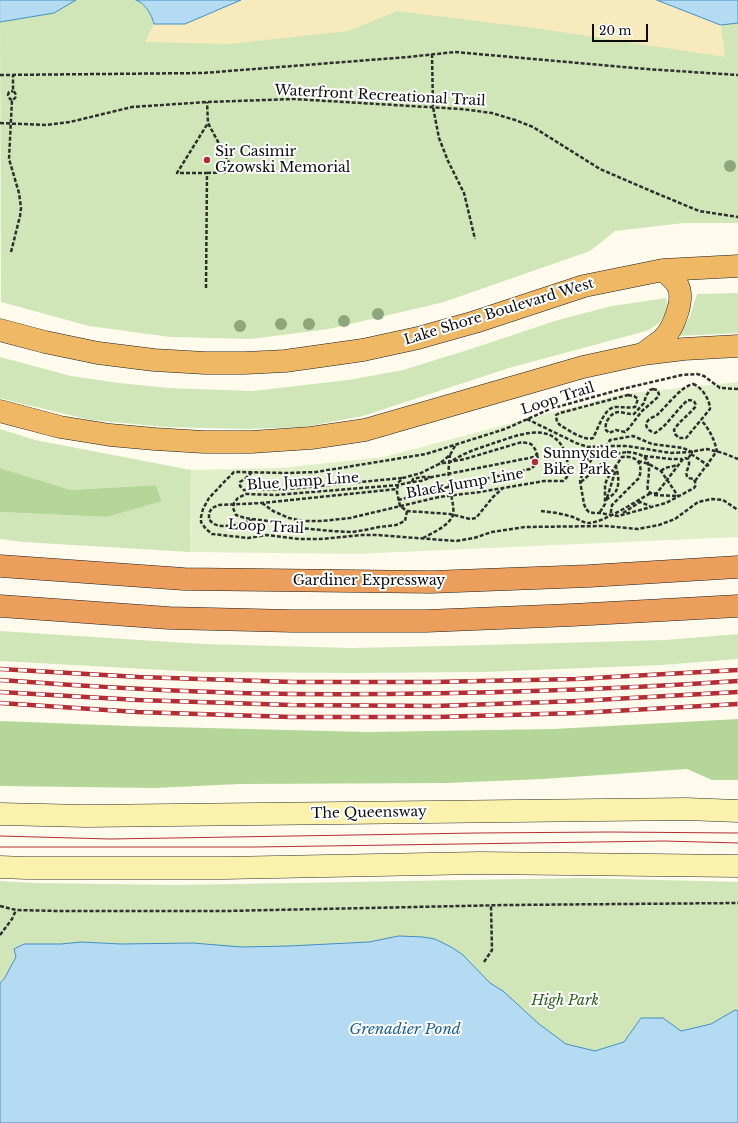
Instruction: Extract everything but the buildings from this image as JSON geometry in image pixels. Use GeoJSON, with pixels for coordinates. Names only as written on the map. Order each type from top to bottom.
{"type":"FeatureCollection","features":[{"type":"Feature","properties":{"kind":"highway","name":"Lake Shore Boulevard West"},"geometry":{"type":"LineString","coordinates":[[0,330],[45,342],[98,353],[154,360],[205,363],[285,361],[363,350],[418,338],[474,322],[584,286],[664,270],[738,266]]}},
{"type":"Feature","properties":{"kind":"highway"},"geometry":{"type":"LineString","coordinates":[[643,354],[663,338],[672,324],[680,305],[681,294],[679,287],[664,270]]}},
{"type":"Feature","properties":{"kind":"highway"},"geometry":{"type":"LineString","coordinates":[[0,411],[60,427],[110,435],[154,439],[204,442],[251,442],[311,438],[365,430],[583,367],[643,354],[684,349],[738,346]]}},
{"type":"Feature","properties":{"kind":"highway","name":"Gardiner Expressway"},"geometry":{"type":"LineString","coordinates":[[0,566],[184,579],[431,582],[589,576],[738,567]]}},
{"type":"Feature","properties":{"kind":"highway"},"geometry":{"type":"LineString","coordinates":[[0,606],[169,618],[292,621],[426,621],[565,616],[738,606]]}},
{"type":"Feature","properties":{"kind":"main road","name":"The Queensway"},"geometry":{"type":"LineString","coordinates":[[0,814],[86,816],[686,809],[738,811]]}},
{"type":"Feature","properties":{"kind":"main road"},"geometry":{"type":"LineString","coordinates":[[0,867],[224,868],[480,863],[738,866]]}},
{"type":"Feature","properties":{"kind":"path"},"geometry":{"type":"LineString","coordinates":[[0,75],[202,73],[454,52],[738,75]]}},
{"type":"Feature","properties":{"kind":"path"},"geometry":{"type":"LineString","coordinates":[[432,54],[433,107],[439,138],[448,161],[464,193],[475,239]]}},
{"type":"Feature","properties":{"kind":"path"},"geometry":{"type":"LineString","coordinates":[[12,100],[14,100],[16,96],[13,91],[13,75]]}},
{"type":"Feature","properties":{"kind":"path"},"geometry":{"type":"LineString","coordinates":[[11,252],[21,208],[19,193],[9,159],[12,100],[8,95],[13,91]]}},
{"type":"Feature","properties":{"kind":"path","name":"Waterfront Recreational Trail"},"geometry":{"type":"LineString","coordinates":[[0,123],[54,124],[70,122],[132,107],[207,102],[294,99],[433,107],[492,113],[533,127],[600,169],[651,191],[699,210],[738,217]]}},
{"type":"Feature","properties":{"kind":"path"},"geometry":{"type":"LineString","coordinates":[[207,102],[208,123],[234,172],[177,174],[208,123]]}},
{"type":"Feature","properties":{"kind":"path"},"geometry":{"type":"LineString","coordinates":[[206,288],[207,173]]}},
{"type":"Feature","properties":{"kind":"path","name":"Loop Trail"},"geometry":{"type":"LineString","coordinates":[[738,389],[720,388],[704,376],[697,374],[682,376],[622,389],[550,409],[505,429],[426,454],[316,472],[234,472],[209,498],[203,508],[201,517],[206,529],[212,534],[248,538],[267,534],[321,539],[377,535],[456,541],[474,538],[492,532],[525,527],[606,526],[638,529],[660,524],[675,518],[698,502],[712,499],[723,500],[738,510]]}},
{"type":"Feature","properties":{"kind":"path"},"geometry":{"type":"LineString","coordinates":[[693,384],[699,387],[710,404],[710,409],[701,420],[686,438],[679,438],[676,434],[674,430],[677,425],[696,406],[693,400],[688,400],[661,429],[655,433],[648,429],[646,424],[684,389],[693,384]]}},
{"type":"Feature","properties":{"kind":"path"},"geometry":{"type":"LineString","coordinates":[[650,390],[657,390],[659,394],[658,397],[651,403],[642,411],[625,432],[616,430],[609,433],[606,430],[605,426],[613,413],[618,412],[629,415],[634,414],[644,404],[646,396],[650,390]]}},
{"type":"Feature","properties":{"kind":"path"},"geometry":{"type":"LineString","coordinates":[[628,395],[634,396],[638,399],[635,407],[615,407],[605,413],[593,438],[584,438],[560,426],[557,422],[556,415],[628,395]]}},
{"type":"Feature","properties":{"kind":"path"},"geometry":{"type":"LineString","coordinates":[[527,418],[576,443],[588,447],[627,446],[671,453],[692,453],[707,449],[738,459]]}},
{"type":"Feature","properties":{"kind":"path"},"geometry":{"type":"LineString","coordinates":[[701,420],[709,429],[717,451]]}},
{"type":"Feature","properties":{"kind":"path","name":"Black Jump Line"},"geometry":{"type":"LineString","coordinates":[[262,503],[273,511],[289,518],[303,521],[322,521],[350,518],[439,497],[544,481],[563,481],[569,474],[567,456],[560,442],[551,435],[537,432],[522,434],[463,454],[450,462]]}},
{"type":"Feature","properties":{"kind":"path"},"geometry":{"type":"LineString","coordinates":[[584,465],[590,456],[603,452],[610,440],[633,436],[652,444],[683,448],[708,465]]}},
{"type":"Feature","properties":{"kind":"path"},"geometry":{"type":"LineString","coordinates":[[398,500],[450,486],[530,469],[536,465],[538,460],[535,448],[531,444],[522,442],[465,459],[439,464]]}},
{"type":"Feature","properties":{"kind":"path"},"geometry":{"type":"LineString","coordinates":[[252,472],[240,482],[240,486],[244,490],[288,489],[403,478],[421,473],[439,464],[450,455],[455,445]]}},
{"type":"Feature","properties":{"kind":"path"},"geometry":{"type":"LineString","coordinates":[[688,459],[671,460],[627,452],[593,457],[582,475],[580,482],[586,509],[589,512],[618,516],[666,503],[694,488],[696,485],[695,481],[717,451]]}},
{"type":"Feature","properties":{"kind":"path"},"geometry":{"type":"LineString","coordinates":[[692,453],[688,459],[690,462],[686,474],[688,478],[694,479],[695,481]]}},
{"type":"Feature","properties":{"kind":"path","name":"Blue Jump Line"},"geometry":{"type":"LineString","coordinates":[[255,519],[236,515],[233,505],[238,498],[246,494],[276,495],[398,485],[534,457],[537,454]]}},
{"type":"Feature","properties":{"kind":"path"},"geometry":{"type":"LineString","coordinates":[[423,539],[440,530],[453,515],[449,474],[450,455]]}},
{"type":"Feature","properties":{"kind":"path"},"geometry":{"type":"LineString","coordinates":[[580,482],[611,455]]}},
{"type":"Feature","properties":{"kind":"path"},"geometry":{"type":"LineString","coordinates":[[642,455],[647,459],[650,474],[647,489],[652,494],[678,496]]}},
{"type":"Feature","properties":{"kind":"path"},"geometry":{"type":"LineString","coordinates":[[606,501],[605,485],[607,479],[622,457],[628,456],[634,457],[638,461],[648,464],[661,471],[678,496]]}},
{"type":"Feature","properties":{"kind":"path"},"geometry":{"type":"LineString","coordinates":[[541,511],[570,516],[589,523],[600,520],[652,494],[657,493],[683,459]]}},
{"type":"Feature","properties":{"kind":"path"},"geometry":{"type":"LineString","coordinates":[[611,515],[612,505],[639,478],[640,467],[638,461]]}},
{"type":"Feature","properties":{"kind":"path"},"geometry":{"type":"LineString","coordinates":[[661,471],[665,468],[679,465]]}},
{"type":"Feature","properties":{"kind":"path"},"geometry":{"type":"LineString","coordinates":[[600,513],[605,504],[616,467]]}},
{"type":"Feature","properties":{"kind":"path"},"geometry":{"type":"LineString","coordinates":[[606,501],[618,489],[618,472],[616,467]]}},
{"type":"Feature","properties":{"kind":"path"},"geometry":{"type":"LineString","coordinates":[[403,478],[398,483],[397,489],[400,506],[407,510],[453,515],[470,519],[476,518],[493,497],[504,487]]}},
{"type":"Feature","properties":{"kind":"path","name":"Black Jump Line"},"geometry":{"type":"LineString","coordinates":[[255,519],[237,525],[221,526],[214,524],[209,520],[209,513],[212,508],[219,505],[262,503],[397,489]]}},
{"type":"Feature","properties":{"kind":"path"},"geometry":{"type":"LineString","coordinates":[[621,515],[640,502],[651,507]]}},
{"type":"Feature","properties":{"kind":"path"},"geometry":{"type":"LineString","coordinates":[[255,519],[276,522],[289,527],[352,532],[396,525],[406,521],[407,510]]}},
{"type":"Feature","properties":{"kind":"path"},"geometry":{"type":"LineString","coordinates":[[0,906],[16,910],[58,911],[226,911],[738,903]]}},
{"type":"Feature","properties":{"kind":"path"},"geometry":{"type":"LineString","coordinates":[[484,962],[492,950],[491,906]]}},
{"type":"Feature","properties":{"kind":"path"},"geometry":{"type":"LineString","coordinates":[[0,935],[12,920],[16,910]]}},
{"type":"Feature","properties":{"kind":"green space"},"geometry":{"type":"Polygon","coordinates":[[[76,0],[136,0],[148,10],[154,24],[185,24],[241,0],[657,0],[721,25],[738,23],[738,223],[684,223],[615,231],[590,251],[444,302],[329,329],[251,339],[170,337],[89,326],[1,302],[0,22],[54,13],[76,0]]]}},
{"type":"Feature","properties":{"kind":"green space"},"geometry":{"type":"Polygon","coordinates":[[[738,293],[738,333],[678,336],[690,316],[697,294],[738,293]]]}},
{"type":"Feature","properties":{"kind":"green space"},"geometry":{"type":"Polygon","coordinates":[[[666,298],[667,309],[663,318],[656,326],[646,331],[509,368],[363,416],[304,427],[246,429],[166,427],[91,420],[0,398],[0,357],[71,376],[119,383],[168,388],[253,391],[348,380],[403,370],[558,320],[612,306],[666,298]]]}},
{"type":"Feature","properties":{"kind":"green space","name":"Sunnyside Bike Park"},"geometry":{"type":"Polygon","coordinates":[[[738,382],[738,537],[355,554],[190,552],[191,470],[280,468],[384,457],[622,394],[738,382]]]}},
{"type":"Feature","properties":{"kind":"green space"},"geometry":{"type":"Polygon","coordinates":[[[0,429],[35,440],[191,470],[190,552],[23,542],[0,539],[0,512],[107,517],[162,500],[156,485],[71,490],[0,468],[0,429]]]}},
{"type":"Feature","properties":{"kind":"green space"},"geometry":{"type":"Polygon","coordinates":[[[0,468],[71,490],[156,485],[162,501],[107,517],[0,512],[0,468]]]}},
{"type":"Feature","properties":{"kind":"green space"},"geometry":{"type":"Polygon","coordinates":[[[0,631],[203,644],[353,648],[665,640],[738,634],[738,659],[662,665],[483,672],[201,672],[0,661],[0,631]]]}},
{"type":"Feature","properties":{"kind":"green space"},"geometry":{"type":"Polygon","coordinates":[[[738,719],[738,780],[712,780],[687,769],[543,779],[446,783],[240,784],[154,788],[0,786],[0,721],[367,732],[554,729],[738,719]]]}},
{"type":"Feature","properties":{"kind":"green space","name":"Grenadier Pond"},"geometry":{"type":"Polygon","coordinates":[[[581,878],[738,882],[738,1123],[0,1123],[0,881],[35,883],[176,885],[581,878]]]}},
{"type":"Feature","properties":{"kind":"sand"},"geometry":{"type":"Polygon","coordinates":[[[241,0],[657,0],[721,25],[725,57],[542,29],[397,11],[348,31],[229,44],[145,42],[154,24],[185,24],[241,0]]]}},
{"type":"Feature","properties":{"kind":"water"},"geometry":{"type":"Polygon","coordinates":[[[0,0],[76,0],[54,13],[0,22],[0,0]]]}},
{"type":"Feature","properties":{"kind":"water"},"geometry":{"type":"Polygon","coordinates":[[[136,0],[241,0],[185,24],[154,24],[148,10],[136,0]]]}},
{"type":"Feature","properties":{"kind":"water"},"geometry":{"type":"Polygon","coordinates":[[[657,0],[738,0],[738,23],[721,25],[657,0]]]}},
{"type":"Feature","properties":{"kind":"water","name":"Grenadier Pond"},"geometry":{"type":"Polygon","coordinates":[[[399,936],[435,939],[453,948],[463,955],[490,983],[503,991],[539,1024],[566,1044],[595,1051],[624,1042],[641,1018],[663,1018],[681,1031],[711,1024],[735,1010],[738,1011],[738,1123],[0,1123],[0,983],[4,979],[16,957],[14,949],[24,944],[61,944],[81,942],[121,944],[193,943],[241,947],[289,946],[369,942],[399,936]]]}},
{"type":"Feature","properties":{"kind":"tram line"},"geometry":{"type":"LineString","coordinates":[[0,836],[110,839],[476,833],[738,833]]}},
{"type":"Feature","properties":{"kind":"tram line"},"geometry":{"type":"LineString","coordinates":[[0,847],[255,847],[664,841],[738,843]]}},
{"type":"Feature","properties":{"kind":"railway"},"geometry":{"type":"LineString","coordinates":[[0,669],[139,677],[292,682],[434,682],[576,679],[738,670]]}},
{"type":"Feature","properties":{"kind":"railway"},"geometry":{"type":"LineString","coordinates":[[0,680],[183,691],[293,694],[460,693],[571,690],[738,681]]}},
{"type":"Feature","properties":{"kind":"railway"},"geometry":{"type":"LineString","coordinates":[[0,692],[138,700],[291,705],[436,706],[578,701],[738,692]]}},
{"type":"Feature","properties":{"kind":"railway"},"geometry":{"type":"LineString","coordinates":[[0,703],[137,712],[291,717],[437,717],[578,713],[738,704]]}},
{"type":"Feature","properties":{"kind":"place","name":"Sir Casimir Gzowski Memorial"},"geometry":{"type":"Point","coordinates":[207,160]}},
{"type":"Feature","properties":{"kind":"place","name":"Sunnyside Bike Park"},"geometry":{"type":"Point","coordinates":[535,462]}},
{"type":"Feature","properties":{"kind":"park label","name":"High Park"},"geometry":{"type":"Point","coordinates":[565,1001]}}]}
